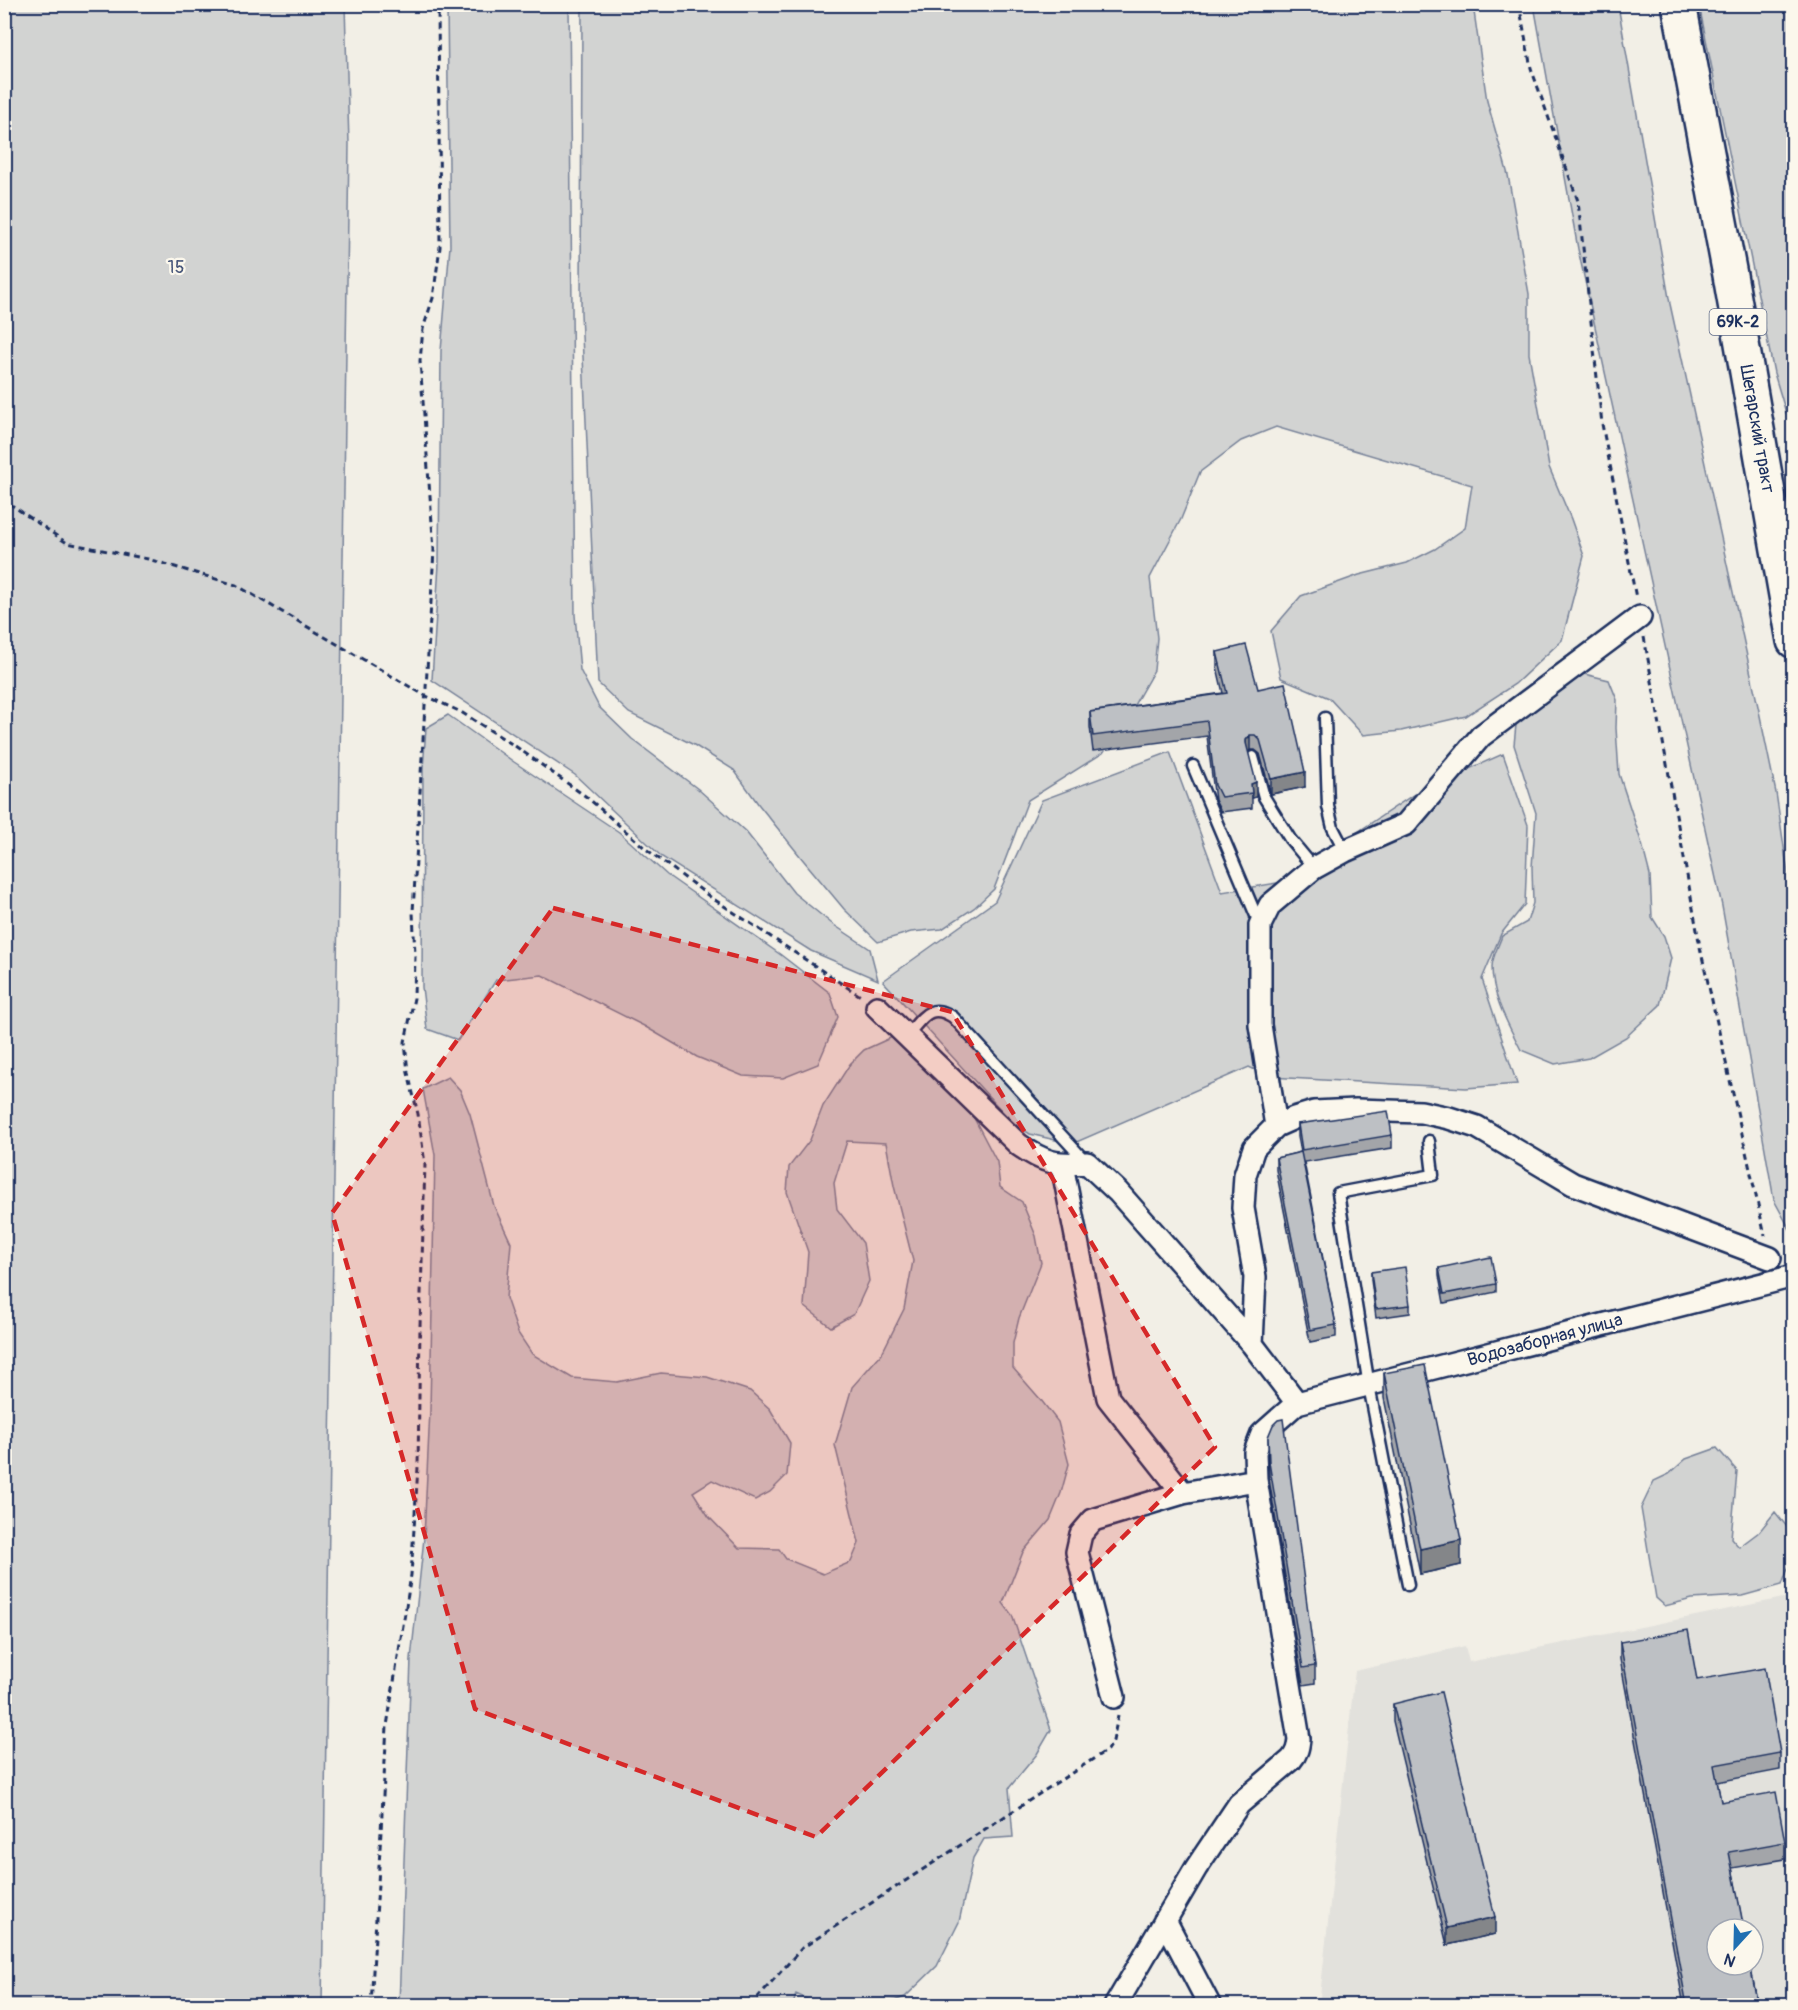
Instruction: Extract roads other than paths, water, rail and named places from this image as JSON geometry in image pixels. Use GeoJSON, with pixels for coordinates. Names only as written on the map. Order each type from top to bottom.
{"type":"FeatureCollection","features":[{"type":"Feature","properties":{"kind":"main road","name":"Шегарский тракт"},"geometry":{"type":"LineString","coordinates":[[1679,4],[1794,641]]}},
{"type":"Feature","properties":{"kind":"street"},"geometry":{"type":"LineString","coordinates":[[1276,1126],[1260,1025],[1260,925],[1270,905],[1314,868],[1345,851],[1406,824],[1481,736],[1640,617]]}},
{"type":"Feature","properties":{"kind":"street"},"geometry":{"type":"LineString","coordinates":[[877,1007],[1019,1145],[1039,1159],[1062,1165],[1087,1162],[1118,1192],[1252,1344],[1296,1403],[1262,1434],[1255,1452],[1256,1480],[1299,1746],[1291,1760],[1239,1804],[1196,1868],[1115,2006]]}},
{"type":"Feature","properties":{"kind":"street"},"geometry":{"type":"LineString","coordinates":[[1252,1344],[1255,1277],[1242,1209],[1245,1175],[1254,1148],[1276,1126],[1314,1112],[1356,1110],[1421,1112],[1449,1118],[1477,1127],[1573,1184],[1770,1258]]}},
{"type":"Feature","properties":{"kind":"street"},"geometry":{"type":"LineString","coordinates":[[1062,1165],[1108,1398],[1183,1493]]}},
{"type":"Feature","properties":{"kind":"street","name":"Водозаборная улица"},"geometry":{"type":"LineString","coordinates":[[1296,1403],[1794,1276]]}},
{"type":"Feature","properties":{"kind":"street"},"geometry":{"type":"LineString","coordinates":[[1114,1697],[1077,1552],[1082,1534],[1093,1520],[1183,1493],[1256,1480]]}},
{"type":"Feature","properties":{"kind":"street"},"geometry":{"type":"LineString","coordinates":[[1165,1920],[1210,2006]]}},
{"type":"Feature","properties":{"kind":"lane"},"geometry":{"type":"LineString","coordinates":[[1325,718],[1328,806],[1333,828],[1345,851]]}},
{"type":"Feature","properties":{"kind":"lane"},"geometry":{"type":"LineString","coordinates":[[1252,757],[1264,797],[1290,840],[1314,868]]}},
{"type":"Feature","properties":{"kind":"lane"},"geometry":{"type":"LineString","coordinates":[[1193,766],[1260,925]]}},
{"type":"Feature","properties":{"kind":"lane"},"geometry":{"type":"LineString","coordinates":[[907,1035],[928,1012],[942,1010],[953,1017],[1087,1162]]}},
{"type":"Feature","properties":{"kind":"lane"},"geometry":{"type":"LineString","coordinates":[[1408,1585],[1369,1386],[1338,1193],[1433,1175],[1429,1141]]}},
{"type":"Feature","properties":{"kind":"park label","name":"15"},"geometry":{"type":"Point","coordinates":[176,267]}}]}
